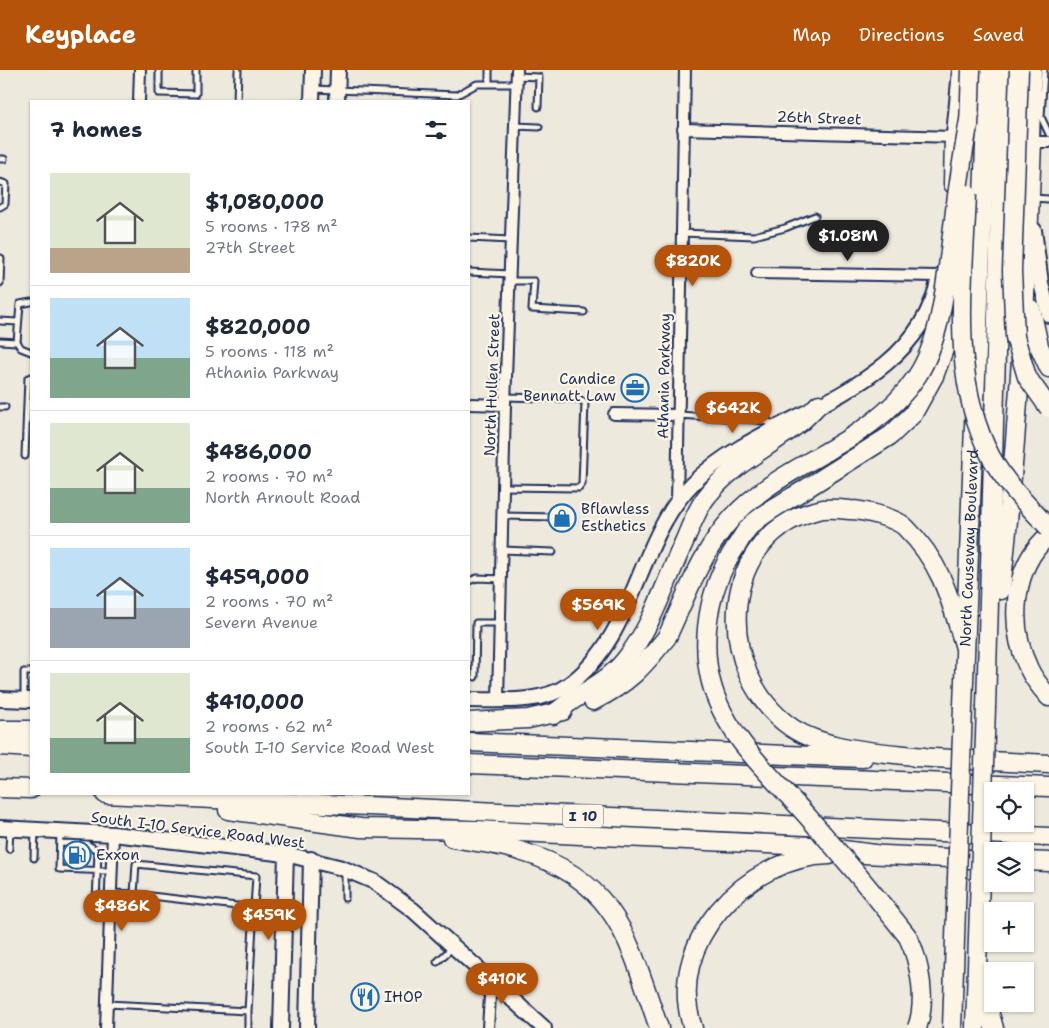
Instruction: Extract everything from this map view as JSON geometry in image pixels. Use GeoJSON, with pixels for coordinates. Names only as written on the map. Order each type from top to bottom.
{"type":"FeatureCollection","features":[{"type":"Feature","properties":{"kind":"highway"},"geometry":{"type":"LineString","coordinates":[[971,70],[963,309],[965,376],[970,403],[992,459],[1014,490],[1049,528]]}},
{"type":"Feature","properties":{"kind":"highway"},"geometry":{"type":"LineString","coordinates":[[971,70],[976,119],[980,221]]}},
{"type":"Feature","properties":{"kind":"highway","name":"North Causeway Boulevard"},"geometry":{"type":"LineString","coordinates":[[952,1028],[980,221],[988,70]]}},
{"type":"Feature","properties":{"kind":"highway","name":"North Causeway Boulevard"},"geometry":{"type":"LineString","coordinates":[[974,1028],[994,486],[1000,152],[1004,70]]}},
{"type":"Feature","properties":{"kind":"highway"},"geometry":{"type":"LineString","coordinates":[[1019,70],[1012,271],[1015,337],[1027,377],[1049,408]]}},
{"type":"Feature","properties":{"kind":"highway"},"geometry":{"type":"LineString","coordinates":[[470,722],[553,715],[594,700],[618,687],[641,670],[667,637],[704,556],[732,518],[764,490],[853,436],[893,407],[917,376],[932,343],[940,309],[970,114]]}},
{"type":"Feature","properties":{"kind":"highway"},"geometry":{"type":"LineString","coordinates":[[917,1028],[922,983],[915,952],[908,937],[842,857],[745,747],[722,712],[708,672],[706,632],[712,593],[728,558],[749,527],[776,507],[891,435],[913,414],[934,376],[947,341],[954,137]]}},
{"type":"Feature","properties":{"kind":"highway"},"geometry":{"type":"LineString","coordinates":[[988,649],[998,618],[1011,493],[1039,282],[1030,198],[1040,142]]}},
{"type":"Feature","properties":{"kind":"highway"},"geometry":{"type":"LineString","coordinates":[[1039,282],[1031,314],[1037,338],[1049,368]]}},
{"type":"Feature","properties":{"kind":"highway"},"geometry":{"type":"LineString","coordinates":[[553,715],[564,705],[602,683],[625,661],[643,633],[692,522],[706,497],[723,477],[747,458],[798,424],[819,404]]}},
{"type":"Feature","properties":{"kind":"highway"},"geometry":{"type":"LineString","coordinates":[[924,757],[827,744],[792,728],[767,706],[748,675],[740,648],[735,619],[741,580],[759,547],[788,522],[824,509],[864,510],[904,525],[927,551],[946,588],[964,648]]}},
{"type":"Feature","properties":{"kind":"highway"},"geometry":{"type":"LineString","coordinates":[[1049,535],[1036,548],[1023,570],[1018,587],[1016,620],[1026,664],[1049,697]]}},
{"type":"Feature","properties":{"kind":"highway"},"geometry":{"type":"LineString","coordinates":[[0,724],[30,724]]}},
{"type":"Feature","properties":{"kind":"highway"},"geometry":{"type":"LineString","coordinates":[[0,730],[30,730]]}},
{"type":"Feature","properties":{"kind":"highway"},"geometry":{"type":"LineString","coordinates":[[470,742],[834,758],[924,757],[1049,764]]}},
{"type":"Feature","properties":{"kind":"highway"},"geometry":{"type":"LineString","coordinates":[[0,746],[30,748]]}},
{"type":"Feature","properties":{"kind":"highway"},"geometry":{"type":"LineString","coordinates":[[470,764],[1049,787]]}},
{"type":"Feature","properties":{"kind":"highway"},"geometry":{"type":"LineString","coordinates":[[0,788],[30,790]]}},
{"type":"Feature","properties":{"kind":"highway"},"geometry":{"type":"LineString","coordinates":[[123,795],[360,828],[475,830],[811,846],[875,854]]}},
{"type":"Feature","properties":{"kind":"highway","name":"I 10"},"geometry":{"type":"LineString","coordinates":[[138,795],[1049,837]]}},
{"type":"Feature","properties":{"kind":"highway"},"geometry":{"type":"LineString","coordinates":[[405,830],[519,850],[552,862],[586,883],[601,897],[628,939],[659,1028]]}},
{"type":"Feature","properties":{"kind":"highway"},"geometry":{"type":"LineString","coordinates":[[693,1028],[689,1016],[687,984],[694,951],[710,920],[737,892],[777,866],[820,855],[875,854],[984,860]]}},
{"type":"Feature","properties":{"kind":"highway"},"geometry":{"type":"LineString","coordinates":[[977,964],[994,1028]]}},
{"type":"Feature","properties":{"kind":"street"},"geometry":{"type":"LineString","coordinates":[[139,100],[140,70]]}},
{"type":"Feature","properties":{"kind":"street"},"geometry":{"type":"LineString","coordinates":[[312,95],[313,70]]}},
{"type":"Feature","properties":{"kind":"street"},"geometry":{"type":"LineString","coordinates":[[337,95],[338,70]]}},
{"type":"Feature","properties":{"kind":"street","name":"Athania Parkway"},"geometry":{"type":"LineString","coordinates":[[677,503],[685,70]]}},
{"type":"Feature","properties":{"kind":"street"},"geometry":{"type":"LineString","coordinates":[[470,700],[528,698],[555,692],[568,685],[591,666],[608,642],[652,550],[677,503],[692,484],[728,453],[867,379],[907,344],[934,297],[939,276],[960,70]]}},
{"type":"Feature","properties":{"kind":"street"},"geometry":{"type":"LineString","coordinates":[[1034,70],[1040,142]]}},
{"type":"Feature","properties":{"kind":"street","name":"North Hullen Street"},"geometry":{"type":"LineString","coordinates":[[498,700],[506,376],[517,77]]}},
{"type":"Feature","properties":{"kind":"street","name":"26th Street"},"geometry":{"type":"LineString","coordinates":[[683,129],[954,137]]}},
{"type":"Feature","properties":{"kind":"street"},"geometry":{"type":"LineString","coordinates":[[757,273],[939,276]]}},
{"type":"Feature","properties":{"kind":"street"},"geometry":{"type":"LineString","coordinates":[[1039,282],[1049,315]]}},
{"type":"Feature","properties":{"kind":"street"},"geometry":{"type":"LineString","coordinates":[[470,404],[506,401]]}},
{"type":"Feature","properties":{"kind":"street"},"geometry":{"type":"LineString","coordinates":[[614,414],[678,415]]}},
{"type":"Feature","properties":{"kind":"street"},"geometry":{"type":"LineString","coordinates":[[0,699],[28,700]]}},
{"type":"Feature","properties":{"kind":"street","name":"South I-10 Service Road West"},"geometry":{"type":"LineString","coordinates":[[5,829],[35,830],[60,837],[113,834],[286,854],[345,869],[375,882],[413,910],[544,1028]]}},
{"type":"Feature","properties":{"kind":"street"},"geometry":{"type":"LineString","coordinates":[[106,1028],[113,834]]}},
{"type":"Feature","properties":{"kind":"street"},"geometry":{"type":"LineString","coordinates":[[281,1028],[286,854]]}},
{"type":"Feature","properties":{"kind":"street"},"geometry":{"type":"LineString","coordinates":[[307,1028],[311,859]]}},
{"type":"Feature","properties":{"kind":"street"},"geometry":{"type":"LineString","coordinates":[[488,1028],[491,981]]}},
{"type":"Feature","properties":{"kind":"lane"},"geometry":{"type":"LineString","coordinates":[[160,70],[159,92],[196,94],[196,70]]}},
{"type":"Feature","properties":{"kind":"lane"},"geometry":{"type":"LineString","coordinates":[[237,100],[238,70]]}},
{"type":"Feature","properties":{"kind":"lane"},"geometry":{"type":"LineString","coordinates":[[489,84],[490,70]]}},
{"type":"Feature","properties":{"kind":"lane"},"geometry":{"type":"LineString","coordinates":[[1044,70],[1041,118],[1049,134]]}},
{"type":"Feature","properties":{"kind":"lane"},"geometry":{"type":"LineString","coordinates":[[312,95],[457,95],[477,84],[489,84],[517,77],[539,77],[538,107]]}},
{"type":"Feature","properties":{"kind":"lane"},"geometry":{"type":"LineString","coordinates":[[515,126],[539,127]]}},
{"type":"Feature","properties":{"kind":"lane"},"geometry":{"type":"LineString","coordinates":[[0,182],[6,184],[5,204],[0,207]]}},
{"type":"Feature","properties":{"kind":"lane"},"geometry":{"type":"LineString","coordinates":[[1030,198],[1049,199]]}},
{"type":"Feature","properties":{"kind":"lane"},"geometry":{"type":"LineString","coordinates":[[681,233],[754,236],[785,228],[815,216]]}},
{"type":"Feature","properties":{"kind":"lane"},"geometry":{"type":"LineString","coordinates":[[470,238],[511,240]]}},
{"type":"Feature","properties":{"kind":"lane"},"geometry":{"type":"LineString","coordinates":[[0,283],[1,258]]}},
{"type":"Feature","properties":{"kind":"lane"},"geometry":{"type":"LineString","coordinates":[[470,272],[534,280],[532,308],[584,312]]}},
{"type":"Feature","properties":{"kind":"lane"},"geometry":{"type":"LineString","coordinates":[[30,302],[20,304],[17,342],[21,348],[30,352]]}},
{"type":"Feature","properties":{"kind":"lane"},"geometry":{"type":"LineString","coordinates":[[0,321],[18,322]]}},
{"type":"Feature","properties":{"kind":"lane"},"geometry":{"type":"LineString","coordinates":[[0,342],[17,342]]}},
{"type":"Feature","properties":{"kind":"lane"},"geometry":{"type":"LineString","coordinates":[[494,376],[506,376]]}},
{"type":"Feature","properties":{"kind":"lane"},"geometry":{"type":"LineString","coordinates":[[25,456],[28,378],[30,377]]}},
{"type":"Feature","properties":{"kind":"lane"},"geometry":{"type":"LineString","coordinates":[[504,487],[580,488],[582,484],[585,403],[579,399],[506,401]]}},
{"type":"Feature","properties":{"kind":"lane"},"geometry":{"type":"LineString","coordinates":[[678,415],[758,420],[782,425]]}},
{"type":"Feature","properties":{"kind":"lane"},"geometry":{"type":"LineString","coordinates":[[503,516],[555,517]]}},
{"type":"Feature","properties":{"kind":"lane"},"geometry":{"type":"LineString","coordinates":[[502,550],[553,552]]}},
{"type":"Feature","properties":{"kind":"lane"},"geometry":{"type":"LineString","coordinates":[[470,581],[477,578],[501,579]]}},
{"type":"Feature","properties":{"kind":"lane"},"geometry":{"type":"LineString","coordinates":[[475,677],[476,623],[500,623]]}},
{"type":"Feature","properties":{"kind":"lane"},"geometry":{"type":"LineString","coordinates":[[28,700],[24,672],[30,672]]}},
{"type":"Feature","properties":{"kind":"lane"},"geometry":{"type":"LineString","coordinates":[[5,829],[9,849]]}},
{"type":"Feature","properties":{"kind":"lane"},"geometry":{"type":"LineString","coordinates":[[34,858],[35,830]]}},
{"type":"Feature","properties":{"kind":"lane"},"geometry":{"type":"LineString","coordinates":[[60,837],[71,844],[88,844],[98,851],[96,903]]}},
{"type":"Feature","properties":{"kind":"lane"},"geometry":{"type":"LineString","coordinates":[[60,837],[59,869],[70,866],[88,866],[97,870],[111,870]]}},
{"type":"Feature","properties":{"kind":"lane"},"geometry":{"type":"LineString","coordinates":[[71,844],[71,851]]}},
{"type":"Feature","properties":{"kind":"lane"},"geometry":{"type":"LineString","coordinates":[[88,844],[88,851]]}},
{"type":"Feature","properties":{"kind":"lane"},"geometry":{"type":"LineString","coordinates":[[134,894],[136,864],[256,876],[248,1028]]}},
{"type":"Feature","properties":{"kind":"lane"},"geometry":{"type":"LineString","coordinates":[[344,898],[345,869]]}},
{"type":"Feature","properties":{"kind":"lane"},"geometry":{"type":"LineString","coordinates":[[110,893],[284,910]]}},
{"type":"Feature","properties":{"kind":"lane"},"geometry":{"type":"LineString","coordinates":[[437,962],[453,946]]}},
{"type":"Feature","properties":{"kind":"lane"},"geometry":{"type":"LineString","coordinates":[[106,1004],[248,1010]]}},
{"type":"Feature","properties":{"kind":"place","name":"Candice Bennatt Law"},"geometry":{"type":"Point","coordinates":[635,388]}},
{"type":"Feature","properties":{"kind":"place","name":"Bflawless Esthetics"},"geometry":{"type":"Point","coordinates":[562,518]}},
{"type":"Feature","properties":{"kind":"place","name":"Exxon"},"geometry":{"type":"Point","coordinates":[77,855]}},
{"type":"Feature","properties":{"kind":"place","name":"IHOP"},"geometry":{"type":"Point","coordinates":[365,997]}}]}
